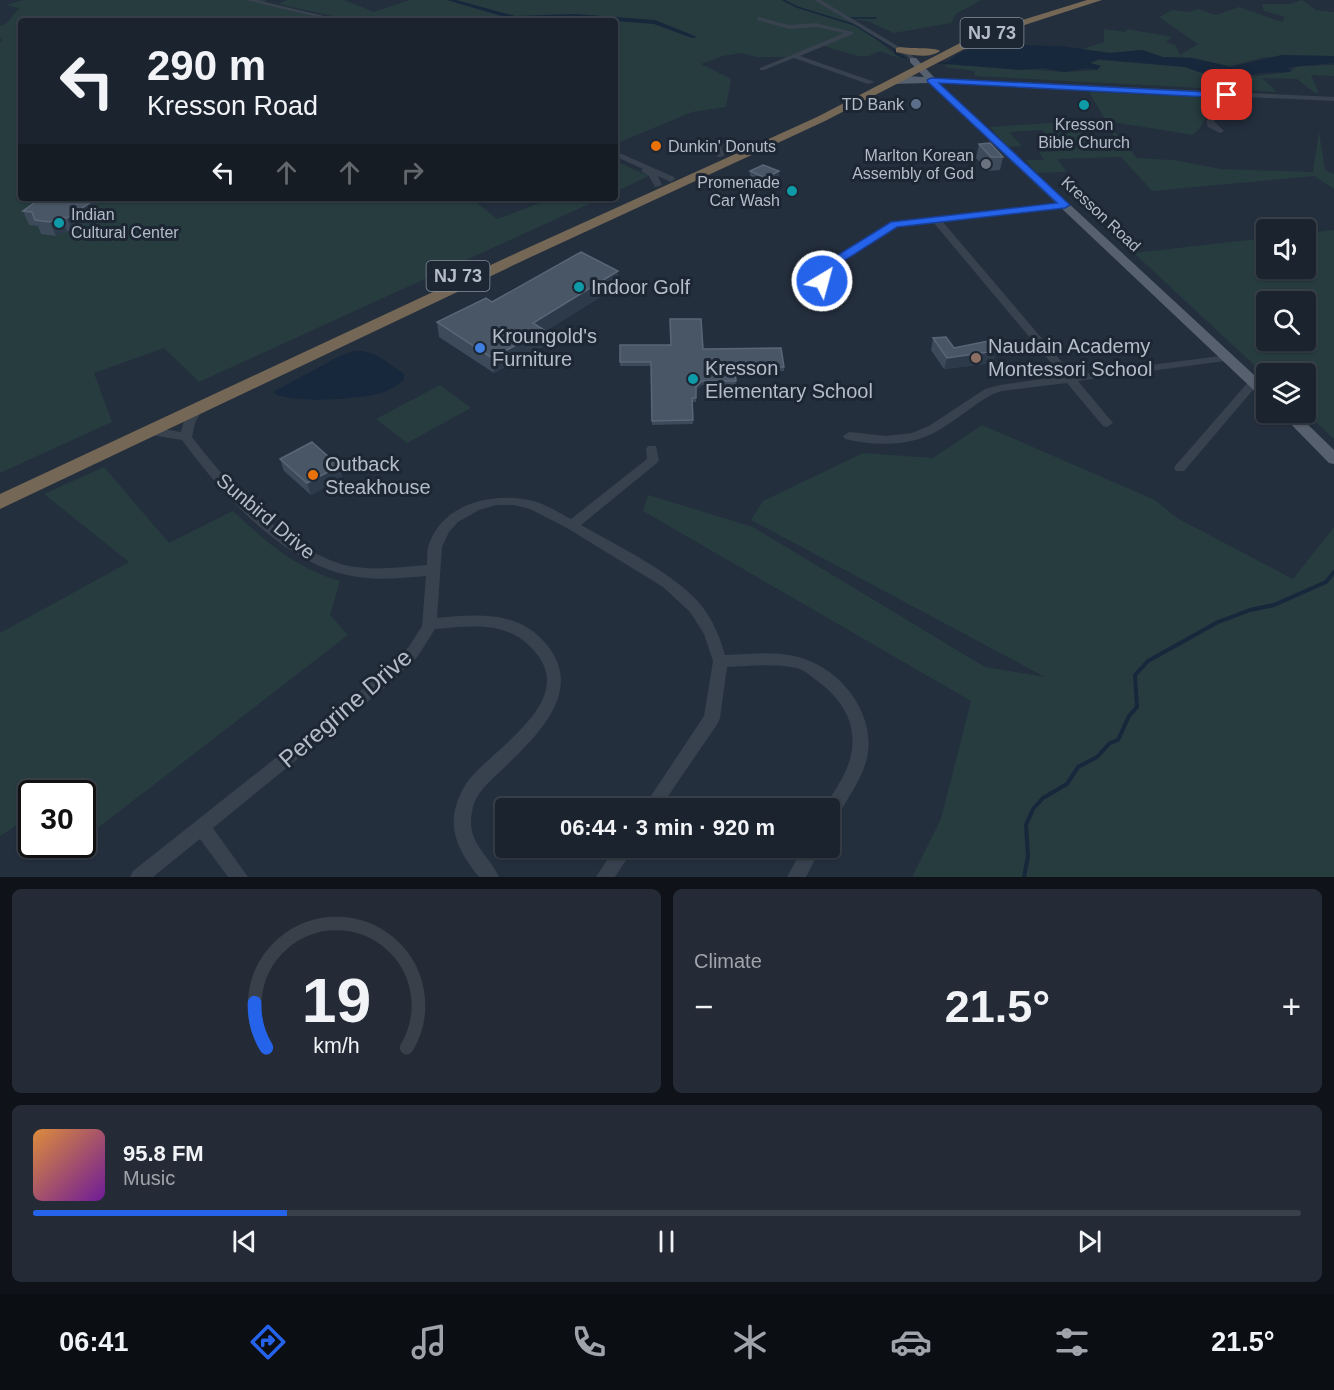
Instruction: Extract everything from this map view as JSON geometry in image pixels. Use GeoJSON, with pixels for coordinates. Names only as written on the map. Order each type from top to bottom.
{"type":"FeatureCollection","features":[{"type":"Feature","properties":{"kind":"highway","name":"NJ 73"},"geometry":{"type":"LineString","coordinates":[[0,489],[661,186],[821,119],[892,82],[935,51],[994,26],[1079,0]]}},
{"type":"Feature","properties":{"kind":"highway","name":"NJ 73"},"geometry":{"type":"LineString","coordinates":[[0,502],[661,186],[871,82],[990,34],[1097,0]]}},
{"type":"Feature","properties":{"kind":"highway"},"geometry":{"type":"LineString","coordinates":[[900,50],[915,53],[935,51]]}},
{"type":"Feature","properties":{"kind":"main road","name":"Kresson Road"},"geometry":{"type":"LineString","coordinates":[[916,64],[1254,382]]}},
{"type":"Feature","properties":{"kind":"main road"},"geometry":{"type":"LineString","coordinates":[[892,82],[906,79],[931,80]]}},
{"type":"Feature","properties":{"kind":"main road"},"geometry":{"type":"LineString","coordinates":[[1297,423],[1334,459]]}},
{"type":"Feature","properties":{"kind":"street"},"geometry":{"type":"LineString","coordinates":[[249,0],[329,18]]}},
{"type":"Feature","properties":{"kind":"street"},"geometry":{"type":"LineString","coordinates":[[817,0],[900,50],[916,64]]}},
{"type":"Feature","properties":{"kind":"street"},"geometry":{"type":"LineString","coordinates":[[759,19],[784,27],[816,25],[850,33],[762,69]]}},
{"type":"Feature","properties":{"kind":"street"},"geometry":{"type":"LineString","coordinates":[[794,56],[871,82]]}},
{"type":"Feature","properties":{"kind":"street"},"geometry":{"type":"LineString","coordinates":[[931,80],[1334,99]]}},
{"type":"Feature","properties":{"kind":"street"},"geometry":{"type":"LineString","coordinates":[[1220,95],[1225,106],[1210,121],[1211,125],[1220,131]]}},
{"type":"Feature","properties":{"kind":"street"},"geometry":{"type":"LineString","coordinates":[[618,154],[639,164],[661,186]]}},
{"type":"Feature","properties":{"kind":"street"},"geometry":{"type":"LineString","coordinates":[[639,164],[641,169],[653,174],[661,186]]}},
{"type":"Feature","properties":{"kind":"street"},"geometry":{"type":"LineString","coordinates":[[822,281],[826,267],[890,226],[1065,205]]}},
{"type":"Feature","properties":{"kind":"street"},"geometry":{"type":"LineString","coordinates":[[937,221],[1107,423]]}},
{"type":"Feature","properties":{"kind":"street"},"geometry":{"type":"LineString","coordinates":[[849,436],[878,440],[909,438],[925,433],[987,391],[1228,358]]}},
{"type":"Feature","properties":{"kind":"street"},"geometry":{"type":"LineString","coordinates":[[1180,468],[1254,382]]}},
{"type":"Feature","properties":{"kind":"street"},"geometry":{"type":"LineString","coordinates":[[151,431],[186,437],[189,423],[196,410]]}},
{"type":"Feature","properties":{"kind":"street","name":"Sunbird Drive"},"geometry":{"type":"LineString","coordinates":[[186,437],[205,464],[226,487],[313,559],[349,571],[383,573],[433,570]]}},
{"type":"Feature","properties":{"kind":"street"},"geometry":{"type":"LineString","coordinates":[[572,525],[653,460],[652,449]]}},
{"type":"Feature","properties":{"kind":"street","name":"Peregrine Drive"},"geometry":{"type":"LineString","coordinates":[[139,877],[383,681],[413,651],[429,624],[435,547],[444,529],[453,519],[475,506],[496,501],[514,501],[533,505],[572,525],[668,583],[695,608],[711,633],[720,661],[712,718],[658,798]]}},
{"type":"Feature","properties":{"kind":"street"},"geometry":{"type":"LineString","coordinates":[[429,624],[491,621],[510,624],[524,632],[540,646],[555,671],[556,682],[550,703],[540,718],[474,786],[467,797],[462,820],[462,837],[477,863],[490,877]]}},
{"type":"Feature","properties":{"kind":"street"},"geometry":{"type":"LineString","coordinates":[[720,661],[760,660],[802,663],[831,681],[845,696],[855,711],[862,732],[859,759],[838,798]]}},
{"type":"Feature","properties":{"kind":"street"},"geometry":{"type":"LineString","coordinates":[[202,828],[240,877]]}},
{"type":"Feature","properties":{"kind":"street"},"geometry":{"type":"LineString","coordinates":[[605,877],[618,858]]}},
{"type":"Feature","properties":{"kind":"street"},"geometry":{"type":"LineString","coordinates":[[796,877],[806,858]]}},
{"type":"Feature","properties":{"kind":"green space"},"geometry":{"type":"Polygon","coordinates":[[[23,0],[267,0],[263,2],[325,18],[18,18],[18,201],[475,201],[497,219],[545,201],[595,201],[199,382],[164,348],[94,373],[112,422],[0,473],[0,42],[3,41],[0,38],[0,26],[7,23],[19,8],[6,5],[23,0]]]}},
{"type":"Feature","properties":{"kind":"green space"},"geometry":{"type":"Polygon","coordinates":[[[287,0],[344,0],[374,12],[410,0],[981,0],[956,14],[951,23],[894,33],[867,21],[851,19],[901,59],[880,51],[869,56],[857,56],[820,45],[786,57],[756,57],[742,53],[723,56],[701,64],[731,79],[726,107],[692,112],[618,143],[618,18],[341,18],[278,4],[287,0]]]}},
{"type":"Feature","properties":{"kind":"green space"},"geometry":{"type":"Polygon","coordinates":[[[1302,0],[1316,10],[1334,12],[1334,57],[1265,57],[1229,66],[1192,58],[1163,57],[1142,50],[1112,53],[1080,50],[1104,42],[1104,29],[1125,32],[1127,29],[1172,37],[1166,42],[1175,45],[1180,55],[1198,44],[1159,17],[1172,10],[1189,12],[1198,9],[1216,15],[1239,7],[1282,22],[1285,17],[1264,11],[1262,4],[1290,4],[1302,0]]]}},
{"type":"Feature","properties":{"kind":"green space"},"geometry":{"type":"Polygon","coordinates":[[[1099,60],[1185,67],[1223,80],[1289,72],[1298,66],[1334,65],[1334,76],[1311,75],[1319,93],[1315,93],[1297,79],[1262,78],[1277,92],[975,76],[974,71],[945,67],[947,64],[1065,72],[1097,70],[1100,66],[1090,63],[1099,60]]]}},
{"type":"Feature","properties":{"kind":"green space"},"geometry":{"type":"Polygon","coordinates":[[[1089,92],[1215,98],[1220,104],[1211,110],[1193,135],[1106,121],[1089,92]]]}},
{"type":"Feature","properties":{"kind":"green space"},"geometry":{"type":"Polygon","coordinates":[[[1076,121],[1085,137],[1115,140],[1110,126],[1137,158],[1174,160],[1221,169],[1313,172],[1319,132],[1325,170],[1334,174],[1334,189],[1314,176],[1152,191],[1121,157],[1057,159],[1067,172],[1036,173],[1026,160],[1044,160],[1039,152],[1059,151],[1042,130],[1009,132],[1022,146],[1007,147],[990,127],[1076,121]]]}},
{"type":"Feature","properties":{"kind":"green space"},"geometry":{"type":"Polygon","coordinates":[[[618,162],[649,176],[618,191],[618,162]]]}},
{"type":"Feature","properties":{"kind":"green space"},"geometry":{"type":"Polygon","coordinates":[[[1334,230],[1334,439],[1316,422],[1316,363],[1256,363],[1256,367],[1134,253],[1256,239],[1256,279],[1316,279],[1316,232],[1334,230]]]}},
{"type":"Feature","properties":{"kind":"green space"},"geometry":{"type":"Polygon","coordinates":[[[440,385],[471,408],[407,443],[376,419],[440,385]]]}},
{"type":"Feature","properties":{"kind":"green space"},"geometry":{"type":"Polygon","coordinates":[[[982,425],[1155,500],[1177,518],[1293,579],[1334,527],[1334,877],[912,877],[941,819],[971,701],[643,511],[648,495],[753,527],[985,667],[1045,677],[751,520],[763,501],[863,453],[933,458],[982,425]]]}},
{"type":"Feature","properties":{"kind":"green space"},"geometry":{"type":"Polygon","coordinates":[[[104,467],[169,543],[233,511],[258,534],[295,562],[340,581],[330,615],[348,635],[96,829],[96,780],[18,780],[18,825],[0,836],[0,633],[129,562],[44,494],[104,467]]]}},
{"type":"Feature","properties":{"kind":"water"},"geometry":{"type":"Polygon","coordinates":[[[991,45],[1060,46],[1110,53],[1142,50],[1163,57],[1192,58],[1231,67],[1282,55],[1334,56],[1334,63],[1291,67],[1288,69],[1292,71],[1289,72],[1260,73],[1223,80],[1185,67],[1098,59],[1090,63],[1101,66],[1097,70],[1086,68],[1065,72],[1043,68],[1021,70],[946,64],[966,50],[991,45]]]}},
{"type":"Feature","properties":{"kind":"water"},"geometry":{"type":"Polygon","coordinates":[[[354,351],[368,352],[380,358],[404,374],[404,380],[384,392],[344,399],[309,400],[281,396],[273,392],[340,356],[354,351]]]}},
{"type":"Feature","properties":{"kind":"building"},"geometry":{"type":"Polygon","coordinates":[[[990,143],[1003,157],[991,157],[979,144],[990,143]]]}},
{"type":"Feature","properties":{"kind":"building"},"geometry":{"type":"Polygon","coordinates":[[[763,165],[779,171],[766,178],[750,171],[763,165]]]}},
{"type":"Feature","properties":{"kind":"building"},"geometry":{"type":"Polygon","coordinates":[[[37,201],[92,201],[67,218],[61,217],[50,222],[35,220],[32,212],[23,211],[37,201]]]}},
{"type":"Feature","properties":{"kind":"building"},"geometry":{"type":"Polygon","coordinates":[[[581,252],[618,271],[533,323],[544,330],[492,358],[437,322],[486,298],[492,302],[581,252]]]}},
{"type":"Feature","properties":{"kind":"building","name":"Kresson Elementary School"},"geometry":{"type":"Polygon","coordinates":[[[670,319],[701,319],[703,349],[781,348],[784,367],[735,367],[736,381],[702,381],[696,387],[696,398],[692,398],[693,420],[652,421],[651,362],[620,362],[620,345],[671,345],[670,319]]]}},
{"type":"Feature","properties":{"kind":"building"},"geometry":{"type":"Polygon","coordinates":[[[946,337],[954,348],[988,341],[996,351],[947,358],[933,338],[946,337]]]}},
{"type":"Feature","properties":{"kind":"building"},"geometry":{"type":"Polygon","coordinates":[[[312,442],[339,466],[307,483],[280,459],[312,442]]]}},
{"type":"Feature","properties":{"kind":"waterway"},"geometry":{"type":"LineString","coordinates":[[450,0],[515,18]]}},
{"type":"Feature","properties":{"kind":"waterway"},"geometry":{"type":"LineString","coordinates":[[783,0],[797,7],[855,25],[894,49],[896,54],[906,58]]}},
{"type":"Feature","properties":{"kind":"waterway"},"geometry":{"type":"LineString","coordinates":[[515,18],[575,16],[602,18]]}},
{"type":"Feature","properties":{"kind":"waterway"},"geometry":{"type":"LineString","coordinates":[[848,18],[876,18]]}},
{"type":"Feature","properties":{"kind":"waterway"},"geometry":{"type":"LineString","coordinates":[[618,19],[655,22],[694,37]]}},
{"type":"Feature","properties":{"kind":"waterway"},"geometry":{"type":"LineString","coordinates":[[939,63],[950,63]]}},
{"type":"Feature","properties":{"kind":"waterway"},"geometry":{"type":"LineString","coordinates":[[1024,877],[1028,856],[1026,825],[1033,809],[1043,798],[1067,784],[1078,767],[1097,757],[1110,743],[1118,740],[1129,716],[1137,707],[1135,675],[1148,661],[1218,622],[1250,610],[1274,605],[1326,582],[1334,572]]}},
{"type":"Feature","properties":{"kind":"place","name":"TD Bank"},"geometry":{"type":"Point","coordinates":[916,104]}},
{"type":"Feature","properties":{"kind":"place","name":"Kresson Bible Church"},"geometry":{"type":"Point","coordinates":[1084,105]}},
{"type":"Feature","properties":{"kind":"place","name":"Dunkin' Donuts"},"geometry":{"type":"Point","coordinates":[656,146]}},
{"type":"Feature","properties":{"kind":"place","name":"Marlton Korean Assembly of God"},"geometry":{"type":"Point","coordinates":[986,164]}},
{"type":"Feature","properties":{"kind":"place","name":"Promenade Car Wash"},"geometry":{"type":"Point","coordinates":[792,191]}},
{"type":"Feature","properties":{"kind":"place","name":"Indian Cultural Center"},"geometry":{"type":"Point","coordinates":[59,223]}},
{"type":"Feature","properties":{"kind":"place","name":"Indoor Golf"},"geometry":{"type":"Point","coordinates":[579,287]}},
{"type":"Feature","properties":{"kind":"place","name":"Kroungold's Furniture"},"geometry":{"type":"Point","coordinates":[480,348]}},
{"type":"Feature","properties":{"kind":"place","name":"Naudain Academy Montessori School"},"geometry":{"type":"Point","coordinates":[976,358]}},
{"type":"Feature","properties":{"kind":"place","name":"Kresson Elementary School"},"geometry":{"type":"Point","coordinates":[693,379]}},
{"type":"Feature","properties":{"kind":"place","name":"Outback Steakhouse"},"geometry":{"type":"Point","coordinates":[313,475]}},
{"type":"Feature","properties":{"kind":"route"},"geometry":{"type":"LineString","coordinates":[[822,281],[826,267],[895,224],[1065,205],[968,112],[931,80],[1227,95]]}}]}
